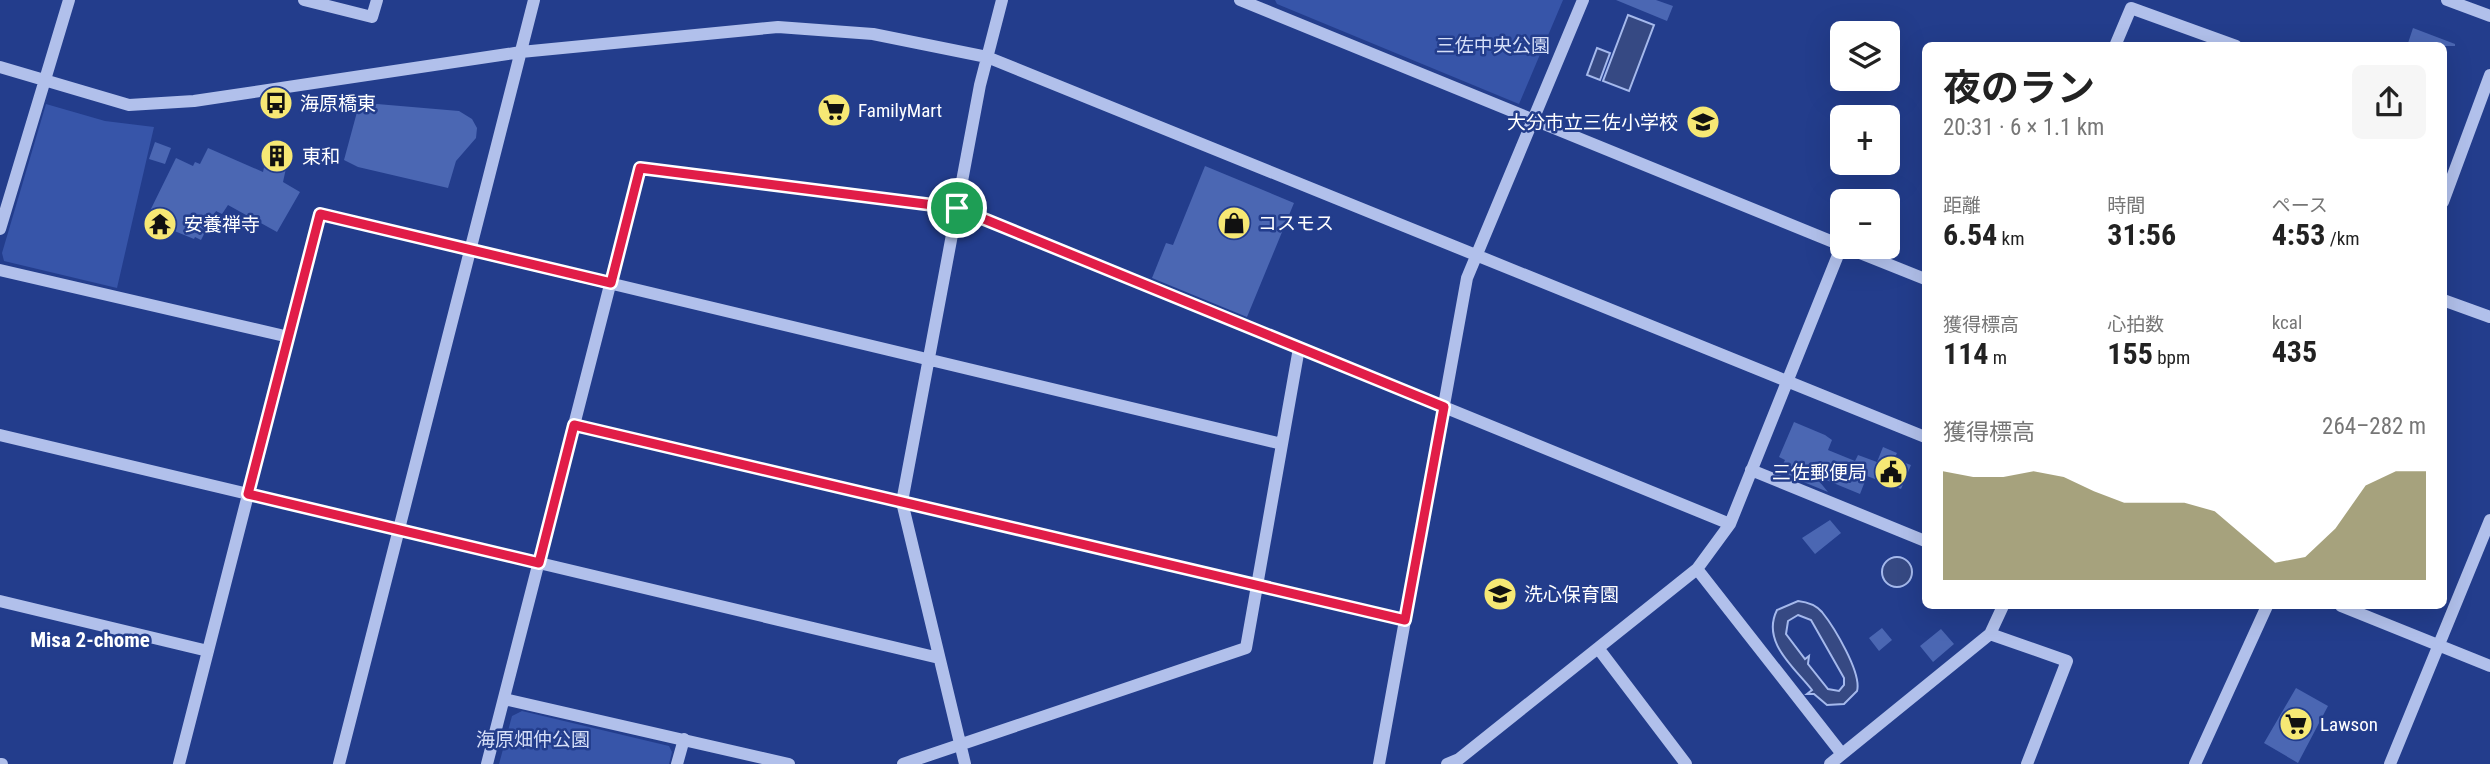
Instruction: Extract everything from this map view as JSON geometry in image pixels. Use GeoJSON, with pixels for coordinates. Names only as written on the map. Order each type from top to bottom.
{"type":"FeatureCollection","features":[{"type":"Feature","properties":{"kind":"street"},"geometry":{"type":"LineString","coordinates":[[0,229],[69,0]]}},
{"type":"Feature","properties":{"kind":"street"},"geometry":{"type":"LineString","coordinates":[[304,0],[372,17],[377,0]]}},
{"type":"Feature","properties":{"kind":"street"},"geometry":{"type":"LineString","coordinates":[[339,764],[534,0]]}},
{"type":"Feature","properties":{"kind":"street"},"geometry":{"type":"LineString","coordinates":[[965,764],[902,502],[926,359],[1002,0]]}},
{"type":"Feature","properties":{"kind":"street"},"geometry":{"type":"LineString","coordinates":[[1240,0],[1261,3],[1533,119],[1830,241]]}},
{"type":"Feature","properties":{"kind":"street"},"geometry":{"type":"LineString","coordinates":[[1379,764],[1467,278],[1583,0]]}},
{"type":"Feature","properties":{"kind":"street"},"geometry":{"type":"LineString","coordinates":[[2447,0],[2490,16]]}},
{"type":"Feature","properties":{"kind":"street"},"geometry":{"type":"LineString","coordinates":[[2117,42],[2131,8],[2225,42]]}},
{"type":"Feature","properties":{"kind":"street"},"geometry":{"type":"LineString","coordinates":[[0,67],[129,105],[194,101],[521,52],[778,27],[873,34],[988,57],[1922,436]]}},
{"type":"Feature","properties":{"kind":"street"},"geometry":{"type":"LineString","coordinates":[[2447,191],[2490,75]]}},
{"type":"Feature","properties":{"kind":"street"},"geometry":{"type":"LineString","coordinates":[[487,764],[640,168],[957,208],[1730,524]]}},
{"type":"Feature","properties":{"kind":"street"},"geometry":{"type":"LineString","coordinates":[[179,764],[320,214],[1282,444]]}},
{"type":"Feature","properties":{"kind":"street"},"geometry":{"type":"LineString","coordinates":[[1456,762],[1697,569],[1730,524],[1838,259]]}},
{"type":"Feature","properties":{"kind":"street"},"geometry":{"type":"LineString","coordinates":[[1875,259],[1922,278]]}},
{"type":"Feature","properties":{"kind":"street"},"geometry":{"type":"LineString","coordinates":[[0,270],[289,337]]}},
{"type":"Feature","properties":{"kind":"street"},"geometry":{"type":"LineString","coordinates":[[2447,301],[2490,317]]}},
{"type":"Feature","properties":{"kind":"street"},"geometry":{"type":"LineString","coordinates":[[903,764],[1246,648],[1299,348]]}},
{"type":"Feature","properties":{"kind":"street"},"geometry":{"type":"LineString","coordinates":[[574,425],[1405,620]]}},
{"type":"Feature","properties":{"kind":"street"},"geometry":{"type":"LineString","coordinates":[[0,435],[939,658]]}},
{"type":"Feature","properties":{"kind":"street"},"geometry":{"type":"LineString","coordinates":[[1751,470],[1922,540]]}},
{"type":"Feature","properties":{"kind":"street"},"geometry":{"type":"LineString","coordinates":[[2390,764],[2490,520]]}},
{"type":"Feature","properties":{"kind":"street"},"geometry":{"type":"LineString","coordinates":[[1697,569],[1842,754]]}},
{"type":"Feature","properties":{"kind":"street"},"geometry":{"type":"LineString","coordinates":[[0,601],[208,651]]}},
{"type":"Feature","properties":{"kind":"street"},"geometry":{"type":"LineString","coordinates":[[1830,764],[1990,634],[2002,609]]}},
{"type":"Feature","properties":{"kind":"street"},"geometry":{"type":"LineString","coordinates":[[2195,764],[2266,609]]}},
{"type":"Feature","properties":{"kind":"street"},"geometry":{"type":"LineString","coordinates":[[2349,609],[2490,666]]}},
{"type":"Feature","properties":{"kind":"street"},"geometry":{"type":"LineString","coordinates":[[1990,634],[2067,661],[2026,764]]}},
{"type":"Feature","properties":{"kind":"street"},"geometry":{"type":"LineString","coordinates":[[1598,648],[1686,764]]}},
{"type":"Feature","properties":{"kind":"street"},"geometry":{"type":"LineString","coordinates":[[504,699],[789,764]]}},
{"type":"Feature","properties":{"kind":"street"},"geometry":{"type":"LineString","coordinates":[[677,764],[684,739]]}},
{"type":"Feature","properties":{"kind":"green space","name":"三佐中央公園"},"geometry":{"type":"Polygon","coordinates":[[[1275,0],[1563,0],[1519,104],[1277,4],[1275,0]]]}},
{"type":"Feature","properties":{"kind":"green space"},"geometry":{"type":"Polygon","coordinates":[[[46,104],[105,121],[154,127],[117,288],[4,261],[2,253],[46,104]]]}},
{"type":"Feature","properties":{"kind":"green space","name":"海原畑仲公園"},"geometry":{"type":"Polygon","coordinates":[[[522,711],[669,746],[672,752],[669,764],[499,764],[512,716],[522,711]]]}},
{"type":"Feature","properties":{"kind":"shaded area"},"geometry":{"type":"Polygon","coordinates":[[[1628,15],[1654,25],[1629,91],[1603,81],[1628,15]]]}},
{"type":"Feature","properties":{"kind":"shaded area"},"geometry":{"type":"Polygon","coordinates":[[[1597,48],[1610,53],[1600,80],[1587,75],[1597,48]]]}},
{"type":"Feature","properties":{"kind":"shaded area"},"geometry":{"type":"Polygon","coordinates":[[[1897,557],[1908,561],[1912,572],[1908,583],[1897,587],[1886,583],[1882,572],[1886,561],[1897,557]]]}},
{"type":"Feature","properties":{"kind":"shaded area"},"geometry":{"type":"Polygon","coordinates":[[[1801,601],[1817,607],[1827,619],[1846,650],[1857,683],[1857,691],[1844,704],[1827,705],[1814,694],[1807,694],[1812,690],[1776,643],[1773,622],[1777,610],[1801,601]],[[1798,615],[1788,621],[1786,634],[1805,659],[1809,656],[1808,664],[1828,689],[1839,691],[1844,685],[1844,678],[1811,620],[1798,615]]]}},
{"type":"Feature","properties":{"kind":"building"},"geometry":{"type":"Polygon","coordinates":[[[1616,0],[1656,0],[1673,6],[1667,21],[1616,0]]]}},
{"type":"Feature","properties":{"kind":"building"},"geometry":{"type":"Polygon","coordinates":[[[2413,28],[2455,44],[2455,46],[2447,46],[2447,42],[2408,42],[2413,28]]]}},
{"type":"Feature","properties":{"kind":"building"},"geometry":{"type":"Polygon","coordinates":[[[377,104],[459,111],[472,119],[477,128],[476,138],[456,161],[448,188],[358,167],[344,160],[357,112],[377,104]]]}},
{"type":"Feature","properties":{"kind":"building"},"geometry":{"type":"Polygon","coordinates":[[[155,142],[171,148],[165,164],[149,159],[155,142]]]}},
{"type":"Feature","properties":{"kind":"building"},"geometry":{"type":"Polygon","coordinates":[[[269,145],[290,150],[283,182],[300,192],[277,232],[228,205],[222,214],[216,211],[201,240],[150,221],[152,216],[148,215],[176,158],[193,166],[195,162],[200,164],[208,148],[263,172],[269,145]]]}},
{"type":"Feature","properties":{"kind":"building","name":"コスモス"},"geometry":{"type":"Polygon","coordinates":[[[1205,166],[1294,203],[1247,317],[1152,278],[1166,243],[1173,245],[1205,166]]]}},
{"type":"Feature","properties":{"kind":"building"},"geometry":{"type":"Polygon","coordinates":[[[1794,422],[1825,435],[1832,440],[1828,450],[1855,461],[1858,455],[1877,462],[1883,447],[1897,453],[1894,459],[1911,465],[1901,489],[1867,476],[1860,494],[1814,475],[1828,492],[1779,472],[1785,460],[1779,457],[1794,422]]]}},
{"type":"Feature","properties":{"kind":"building"},"geometry":{"type":"Polygon","coordinates":[[[1830,520],[1841,533],[1815,554],[1802,538],[1830,520]]]}},
{"type":"Feature","properties":{"kind":"building"},"geometry":{"type":"Polygon","coordinates":[[[1882,628],[1892,640],[1879,651],[1869,638],[1882,628]]]}},
{"type":"Feature","properties":{"kind":"building"},"geometry":{"type":"Polygon","coordinates":[[[1941,629],[1954,644],[1933,662],[1920,646],[1941,629]]]}},
{"type":"Feature","properties":{"kind":"building","name":"Lawson"},"geometry":{"type":"Polygon","coordinates":[[[2296,688],[2328,706],[2298,763],[2264,743],[2296,688]]]}},
{"type":"Feature","properties":{"kind":"place","name":"海原橋東"},"geometry":{"type":"Point","coordinates":[276,103]}},
{"type":"Feature","properties":{"kind":"place","name":"FamilyMart"},"geometry":{"type":"Point","coordinates":[834,110]}},
{"type":"Feature","properties":{"kind":"place","name":"大分市立三佐小学校"},"geometry":{"type":"Point","coordinates":[1703,122]}},
{"type":"Feature","properties":{"kind":"place","name":"東和"},"geometry":{"type":"Point","coordinates":[277,156]}},
{"type":"Feature","properties":{"kind":"place","name":"コスモス"},"geometry":{"type":"Point","coordinates":[1234,223]}},
{"type":"Feature","properties":{"kind":"place","name":"安養禅寺"},"geometry":{"type":"Point","coordinates":[160,224]}},
{"type":"Feature","properties":{"kind":"place","name":"三佐郵便局"},"geometry":{"type":"Point","coordinates":[1891,472]}},
{"type":"Feature","properties":{"kind":"place","name":"洗心保育園"},"geometry":{"type":"Point","coordinates":[1500,594]}},
{"type":"Feature","properties":{"kind":"place","name":"Lawson"},"geometry":{"type":"Point","coordinates":[2296,724]}},
{"type":"Feature","properties":{"kind":"district","name":"Misa 2-chome"},"geometry":{"type":"Point","coordinates":[90,640]}},
{"type":"Feature","properties":{"kind":"route"},"geometry":{"type":"LineString","coordinates":[[640,168],[957,208],[1444,407],[1405,620],[574,425],[539,563],[248,494],[320,214],[611,283],[640,168]]}}]}
